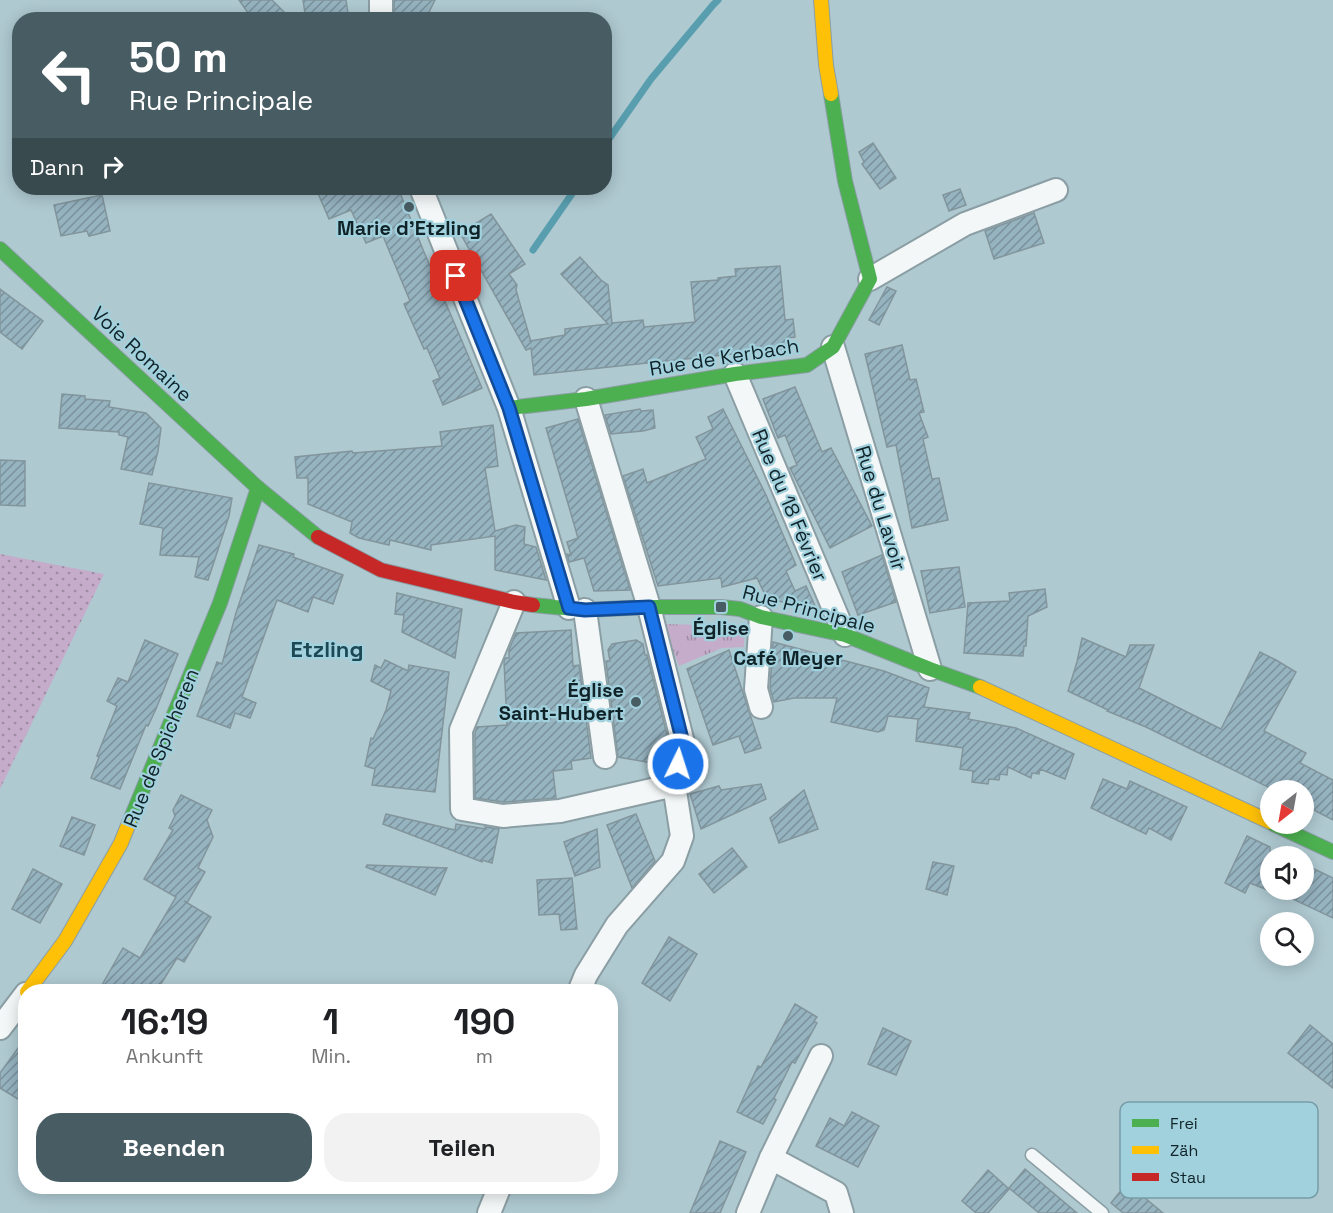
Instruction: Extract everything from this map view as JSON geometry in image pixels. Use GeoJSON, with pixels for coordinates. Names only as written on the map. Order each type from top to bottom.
{"type":"FeatureCollection","features":[{"type":"Feature","properties":{"kind":"street"},"geometry":{"type":"LineString","coordinates":[[820,0],[826,65],[845,181],[870,279],[965,224],[1056,190]]}},
{"type":"Feature","properties":{"kind":"street"},"geometry":{"type":"LineString","coordinates":[[424,195],[509,408],[577,609],[605,758]]}},
{"type":"Feature","properties":{"kind":"street","name":"Voie Romaine"},"geometry":{"type":"LineString","coordinates":[[0,249],[258,488]]}},
{"type":"Feature","properties":{"kind":"street","name":"Rue de Kerbach"},"geometry":{"type":"LineString","coordinates":[[509,408],[586,399],[735,374],[807,366],[833,347],[870,279]]}},
{"type":"Feature","properties":{"kind":"street","name":"Rue du Lavoir"},"geometry":{"type":"LineString","coordinates":[[833,347],[930,669]]}},
{"type":"Feature","properties":{"kind":"street","name":"Rue du 18 Février"},"geometry":{"type":"LineString","coordinates":[[735,374],[845,635]]}},
{"type":"Feature","properties":{"kind":"street"},"geometry":{"type":"LineString","coordinates":[[582,984],[617,926],[673,861],[682,836],[674,785],[683,743],[649,607],[586,399]]}},
{"type":"Feature","properties":{"kind":"street","name":"Rue Principale"},"geometry":{"type":"LineString","coordinates":[[258,488],[315,536],[381,570],[514,602],[541,606],[577,609],[722,607],[740,609],[761,617],[845,635],[972,684],[1260,817]]}},
{"type":"Feature","properties":{"kind":"street","name":"Rue de Spicheren"},"geometry":{"type":"LineString","coordinates":[[33,984],[65,941],[122,843],[220,603],[258,488]]}},
{"type":"Feature","properties":{"kind":"street"},"geometry":{"type":"LineString","coordinates":[[514,602],[461,730],[462,809],[503,816],[560,811],[674,785]]}},
{"type":"Feature","properties":{"kind":"street"},"geometry":{"type":"LineString","coordinates":[[761,617],[756,689],[761,707]]}},
{"type":"Feature","properties":{"kind":"street","name":"Rue Principale"},"geometry":{"type":"LineString","coordinates":[[1295,834],[1333,852]]}},
{"type":"Feature","properties":{"kind":"street","name":"Rue de Spicheren"},"geometry":{"type":"LineString","coordinates":[[0,1028],[18,1004]]}},
{"type":"Feature","properties":{"kind":"street"},"geometry":{"type":"LineString","coordinates":[[748,1213],[771,1158],[821,1056]]}},
{"type":"Feature","properties":{"kind":"street"},"geometry":{"type":"LineString","coordinates":[[771,1158],[836,1193],[842,1213]]}},
{"type":"Feature","properties":{"kind":"street"},"geometry":{"type":"LineString","coordinates":[[489,1213],[497,1194]]}},
{"type":"Feature","properties":{"kind":"lane"},"geometry":{"type":"LineString","coordinates":[[1032,1155],[1102,1213]]}},
{"type":"Feature","properties":{"kind":"green space"},"geometry":{"type":"Polygon","coordinates":[[[0,554],[104,574],[0,789],[0,554]]]}},
{"type":"Feature","properties":{"kind":"green space"},"geometry":{"type":"Polygon","coordinates":[[[663,624],[745,626],[744,647],[722,648],[679,666],[663,624]]]}},
{"type":"Feature","properties":{"kind":"building"},"geometry":{"type":"Polygon","coordinates":[[[239,0],[272,0],[284,12],[247,12],[239,0]]]}},
{"type":"Feature","properties":{"kind":"building"},"geometry":{"type":"Polygon","coordinates":[[[303,0],[346,0],[348,12],[305,12],[303,0]]]}},
{"type":"Feature","properties":{"kind":"building"},"geometry":{"type":"Polygon","coordinates":[[[394,0],[435,0],[429,12],[394,12],[394,0]]]}},
{"type":"Feature","properties":{"kind":"building"},"geometry":{"type":"Polygon","coordinates":[[[873,143],[896,178],[880,189],[862,164],[864,162],[859,152],[873,143]]]}},
{"type":"Feature","properties":{"kind":"building"},"geometry":{"type":"Polygon","coordinates":[[[960,189],[966,205],[949,211],[943,195],[960,189]]]}},
{"type":"Feature","properties":{"kind":"building"},"geometry":{"type":"Polygon","coordinates":[[[102,195],[110,231],[89,236],[87,231],[61,236],[54,205],[102,195]]]}},
{"type":"Feature","properties":{"kind":"building"},"geometry":{"type":"Polygon","coordinates":[[[319,195],[401,195],[482,388],[443,405],[433,381],[440,378],[404,304],[410,301],[383,236],[366,243],[351,210],[329,219],[319,195]]]}},
{"type":"Feature","properties":{"kind":"building"},"geometry":{"type":"Polygon","coordinates":[[[1034,213],[1044,243],[994,259],[985,231],[1034,213]]]}},
{"type":"Feature","properties":{"kind":"building"},"geometry":{"type":"Polygon","coordinates":[[[491,214],[525,264],[509,274],[517,285],[516,290],[531,341],[565,335],[565,329],[608,324],[561,274],[580,257],[608,285],[612,323],[643,320],[644,327],[695,322],[691,282],[736,276],[735,269],[780,266],[785,320],[793,319],[795,337],[788,338],[789,348],[534,375],[531,348],[526,350],[460,233],[491,214]]]}},
{"type":"Feature","properties":{"kind":"building"},"geometry":{"type":"Polygon","coordinates":[[[887,287],[896,291],[879,325],[869,320],[887,287]]]}},
{"type":"Feature","properties":{"kind":"building"},"geometry":{"type":"Polygon","coordinates":[[[0,289],[43,321],[22,349],[0,332],[0,289]]]}},
{"type":"Feature","properties":{"kind":"building"},"geometry":{"type":"Polygon","coordinates":[[[902,345],[910,380],[916,379],[924,412],[919,413],[928,437],[923,439],[932,479],[939,478],[948,520],[912,528],[896,445],[887,447],[865,354],[902,345]]]}},
{"type":"Feature","properties":{"kind":"building"},"geometry":{"type":"Polygon","coordinates":[[[795,387],[822,452],[831,448],[872,526],[830,548],[790,468],[797,465],[785,435],[778,438],[763,399],[795,387]]]}},
{"type":"Feature","properties":{"kind":"building"},"geometry":{"type":"Polygon","coordinates":[[[62,394],[110,401],[109,407],[146,413],[161,428],[152,475],[121,469],[128,437],[119,435],[119,432],[59,428],[62,394]]]}},
{"type":"Feature","properties":{"kind":"building"},"geometry":{"type":"Polygon","coordinates":[[[640,409],[641,411],[653,410],[655,428],[611,434],[605,415],[640,409]]]}},
{"type":"Feature","properties":{"kind":"building"},"geometry":{"type":"Polygon","coordinates":[[[723,409],[766,495],[796,565],[786,571],[795,591],[806,586],[816,608],[767,599],[757,578],[722,587],[721,578],[658,586],[623,476],[643,469],[647,483],[706,459],[696,437],[713,429],[708,417],[723,409]]]}},
{"type":"Feature","properties":{"kind":"building"},"geometry":{"type":"Polygon","coordinates":[[[578,419],[630,590],[594,591],[584,558],[569,562],[567,554],[571,555],[567,542],[578,538],[546,428],[578,419]]]}},
{"type":"Feature","properties":{"kind":"building"},"geometry":{"type":"Polygon","coordinates":[[[493,425],[498,466],[485,468],[495,531],[516,525],[525,527],[524,544],[536,547],[546,580],[495,570],[495,536],[431,545],[431,550],[390,540],[389,545],[359,538],[350,533],[352,522],[308,504],[308,478],[297,478],[295,457],[442,446],[440,432],[493,425]]]}},
{"type":"Feature","properties":{"kind":"building"},"geometry":{"type":"Polygon","coordinates":[[[0,460],[25,461],[25,506],[0,505],[0,460]]]}},
{"type":"Feature","properties":{"kind":"building"},"geometry":{"type":"Polygon","coordinates":[[[149,483],[232,498],[229,516],[208,580],[195,577],[199,557],[160,555],[163,528],[140,524],[149,483]]]}},
{"type":"Feature","properties":{"kind":"building"},"geometry":{"type":"Polygon","coordinates":[[[259,545],[294,554],[293,557],[343,575],[333,604],[313,597],[308,612],[277,600],[242,697],[256,703],[250,718],[235,713],[230,728],[197,716],[217,662],[222,664],[259,545]]]}},
{"type":"Feature","properties":{"kind":"building"},"geometry":{"type":"Polygon","coordinates":[[[882,555],[896,602],[858,615],[842,572],[882,555]]]}},
{"type":"Feature","properties":{"kind":"building"},"geometry":{"type":"Polygon","coordinates":[[[959,567],[965,607],[930,613],[921,571],[959,567]]]}},
{"type":"Feature","properties":{"kind":"building"},"geometry":{"type":"Polygon","coordinates":[[[1045,589],[1047,607],[1028,616],[1023,656],[964,653],[968,603],[1010,601],[1009,593],[1045,589]]]}},
{"type":"Feature","properties":{"kind":"building"},"geometry":{"type":"Polygon","coordinates":[[[397,593],[462,609],[455,658],[402,632],[404,615],[395,614],[397,593]]]}},
{"type":"Feature","properties":{"kind":"building"},"geometry":{"type":"Polygon","coordinates":[[[571,630],[573,666],[579,665],[591,758],[571,761],[572,769],[553,771],[556,798],[504,802],[475,798],[475,733],[477,727],[507,725],[504,661],[505,658],[509,658],[509,650],[516,633],[571,630]]]}},
{"type":"Feature","properties":{"kind":"building"},"geometry":{"type":"Polygon","coordinates":[[[1082,638],[1126,657],[1130,645],[1154,645],[1139,688],[1221,729],[1260,652],[1296,672],[1264,731],[1306,753],[1300,763],[1333,780],[1333,820],[1314,810],[1314,780],[1260,780],[1260,783],[1068,691],[1082,638]]]}},
{"type":"Feature","properties":{"kind":"building"},"geometry":{"type":"Polygon","coordinates":[[[145,640],[178,654],[120,789],[91,778],[99,757],[97,756],[117,706],[107,701],[118,678],[128,682],[145,640]]]}},
{"type":"Feature","properties":{"kind":"building","name":"Église Saint-Hubert"},"geometry":{"type":"Polygon","coordinates":[[[636,640],[643,644],[645,655],[647,655],[669,743],[667,754],[664,753],[652,763],[618,757],[606,661],[610,661],[608,650],[612,644],[636,640]]]}},
{"type":"Feature","properties":{"kind":"building"},"geometry":{"type":"Polygon","coordinates":[[[773,642],[884,671],[929,688],[924,707],[970,713],[968,719],[1016,728],[1074,754],[1065,779],[1040,769],[1039,774],[1032,773],[1031,778],[1008,767],[1007,775],[1000,774],[999,780],[989,779],[988,784],[972,782],[973,771],[960,769],[963,748],[916,741],[918,719],[888,716],[884,730],[878,732],[831,722],[837,698],[794,698],[774,702],[770,688],[773,642]]]}},
{"type":"Feature","properties":{"kind":"building"},"geometry":{"type":"Polygon","coordinates":[[[729,650],[761,748],[745,753],[739,736],[713,745],[687,669],[729,650]]]}},
{"type":"Feature","properties":{"kind":"building"},"geometry":{"type":"Polygon","coordinates":[[[385,660],[408,671],[409,665],[449,672],[435,792],[372,785],[375,769],[365,766],[371,738],[373,739],[386,710],[391,691],[371,681],[375,665],[381,668],[385,660]]]}},
{"type":"Feature","properties":{"kind":"building"},"geometry":{"type":"Polygon","coordinates":[[[1103,779],[1127,789],[1130,781],[1187,807],[1171,840],[1149,828],[1146,834],[1091,808],[1103,779]]]}},
{"type":"Feature","properties":{"kind":"building"},"geometry":{"type":"Polygon","coordinates":[[[761,784],[766,799],[701,829],[690,794],[719,786],[721,790],[761,784]]]}},
{"type":"Feature","properties":{"kind":"building"},"geometry":{"type":"Polygon","coordinates":[[[804,790],[818,829],[779,843],[770,818],[804,790]]]}},
{"type":"Feature","properties":{"kind":"building"},"geometry":{"type":"Polygon","coordinates":[[[181,795],[212,810],[207,820],[213,837],[198,868],[205,872],[187,903],[211,917],[184,962],[177,958],[161,984],[103,984],[123,948],[140,958],[176,897],[144,879],[173,830],[169,828],[175,816],[173,810],[181,795]]]}},
{"type":"Feature","properties":{"kind":"building"},"geometry":{"type":"Polygon","coordinates":[[[386,814],[455,830],[456,824],[499,829],[492,863],[482,860],[482,862],[383,824],[386,814]]]}},
{"type":"Feature","properties":{"kind":"building"},"geometry":{"type":"Polygon","coordinates":[[[636,814],[655,861],[632,888],[607,825],[636,814]]]}},
{"type":"Feature","properties":{"kind":"building"},"geometry":{"type":"Polygon","coordinates":[[[72,817],[95,825],[84,855],[60,846],[72,817]]]}},
{"type":"Feature","properties":{"kind":"building"},"geometry":{"type":"Polygon","coordinates":[[[597,829],[600,867],[575,876],[564,842],[597,829]]]}},
{"type":"Feature","properties":{"kind":"building"},"geometry":{"type":"Polygon","coordinates":[[[1247,836],[1268,846],[1260,846],[1260,887],[1250,883],[1245,893],[1225,883],[1247,836]]]}},
{"type":"Feature","properties":{"kind":"building"},"geometry":{"type":"Polygon","coordinates":[[[732,848],[747,867],[714,893],[699,874],[732,848]]]}},
{"type":"Feature","properties":{"kind":"building"},"geometry":{"type":"Polygon","coordinates":[[[933,862],[954,866],[947,895],[926,889],[933,862]]]}},
{"type":"Feature","properties":{"kind":"building"},"geometry":{"type":"Polygon","coordinates":[[[367,865],[447,868],[435,895],[366,867],[367,865]]]}},
{"type":"Feature","properties":{"kind":"building"},"geometry":{"type":"Polygon","coordinates":[[[33,869],[62,884],[40,923],[12,909],[33,869]]]}},
{"type":"Feature","properties":{"kind":"building"},"geometry":{"type":"Polygon","coordinates":[[[1314,869],[1333,878],[1333,918],[1295,900],[1314,900],[1314,869]]]}},
{"type":"Feature","properties":{"kind":"building"},"geometry":{"type":"Polygon","coordinates":[[[572,878],[577,929],[561,930],[559,914],[539,915],[537,880],[572,878]]]}},
{"type":"Feature","properties":{"kind":"building"},"geometry":{"type":"Polygon","coordinates":[[[669,937],[697,954],[670,1001],[642,983],[669,937]]]}},
{"type":"Feature","properties":{"kind":"building"},"geometry":{"type":"Polygon","coordinates":[[[795,1004],[817,1017],[814,1021],[817,1023],[795,1063],[792,1062],[763,1124],[737,1112],[758,1066],[761,1067],[795,1004]]]}},
{"type":"Feature","properties":{"kind":"building"},"geometry":{"type":"Polygon","coordinates":[[[1310,1025],[1333,1044],[1333,1088],[1288,1053],[1310,1025]]]}},
{"type":"Feature","properties":{"kind":"building"},"geometry":{"type":"Polygon","coordinates":[[[883,1028],[911,1041],[896,1075],[868,1064],[883,1028]]]}},
{"type":"Feature","properties":{"kind":"building"},"geometry":{"type":"Polygon","coordinates":[[[18,1048],[18,1099],[0,1088],[0,1073],[18,1048]]]}},
{"type":"Feature","properties":{"kind":"building"},"geometry":{"type":"Polygon","coordinates":[[[852,1112],[879,1126],[858,1167],[816,1146],[830,1118],[844,1126],[852,1112]]]}},
{"type":"Feature","properties":{"kind":"building"},"geometry":{"type":"Polygon","coordinates":[[[720,1141],[746,1152],[720,1213],[690,1213],[720,1141]]]}},
{"type":"Feature","properties":{"kind":"building"},"geometry":{"type":"Polygon","coordinates":[[[1025,1169],[1077,1213],[1039,1213],[1009,1188],[1025,1169]]]}},
{"type":"Feature","properties":{"kind":"building"},"geometry":{"type":"Polygon","coordinates":[[[988,1170],[1009,1189],[988,1213],[976,1213],[962,1201],[988,1170]]]}},
{"type":"Feature","properties":{"kind":"building"},"geometry":{"type":"Polygon","coordinates":[[[1120,1192],[1120,1198],[1145,1198],[1163,1213],[1123,1213],[1111,1203],[1120,1192]]]}},
{"type":"Feature","properties":{"kind":"waterway"},"geometry":{"type":"LineString","coordinates":[[612,135],[651,79],[718,0]]}},
{"type":"Feature","properties":{"kind":"waterway"},"geometry":{"type":"LineString","coordinates":[[533,250],[571,195]]}},
{"type":"Feature","properties":{"kind":"traffic: fast"},"geometry":{"type":"LineString","coordinates":[[509,408],[586,399],[735,374],[807,365],[833,347],[870,279],[845,181],[831,94]]}},
{"type":"Feature","properties":{"kind":"traffic: fast"},"geometry":{"type":"LineString","coordinates":[[0,249],[258,488],[318,537]]}},
{"type":"Feature","properties":{"kind":"traffic: fast"},"geometry":{"type":"LineString","coordinates":[[129,823],[220,603],[258,488]]}},
{"type":"Feature","properties":{"kind":"traffic: fast"},"geometry":{"type":"LineString","coordinates":[[533,605],[585,610],[649,607],[740,609],[761,617],[845,635],[980,687]]}},
{"type":"Feature","properties":{"kind":"traffic: fast"},"geometry":{"type":"LineString","coordinates":[[1294,834],[1333,852]]}},
{"type":"Feature","properties":{"kind":"traffic: slow"},"geometry":{"type":"LineString","coordinates":[[821,0],[826,65],[831,94]]}},
{"type":"Feature","properties":{"kind":"traffic: slow"},"geometry":{"type":"LineString","coordinates":[[980,687],[1260,817]]}},
{"type":"Feature","properties":{"kind":"traffic: slow"},"geometry":{"type":"LineString","coordinates":[[33,984],[65,941],[121,843],[129,823]]}},
{"type":"Feature","properties":{"kind":"traffic: jam"},"geometry":{"type":"LineString","coordinates":[[318,537],[381,570],[533,605]]}},
{"type":"Feature","properties":{"kind":"place","name":"Marie d'Etzling"},"geometry":{"type":"Point","coordinates":[409,207]}},
{"type":"Feature","properties":{"kind":"place","name":"Église"},"geometry":{"type":"Point","coordinates":[721,607]}},
{"type":"Feature","properties":{"kind":"place","name":"Café Meyer"},"geometry":{"type":"Point","coordinates":[788,636]}},
{"type":"Feature","properties":{"kind":"place","name":"Église Saint-Hubert"},"geometry":{"type":"Point","coordinates":[636,702]}},
{"type":"Feature","properties":{"kind":"district","name":"Etzling"},"geometry":{"type":"Point","coordinates":[327,649]}},
{"type":"Feature","properties":{"kind":"route"},"geometry":{"type":"LineString","coordinates":[[456,276],[509,408],[569,608],[585,610],[649,607],[683,743],[678,764]]}}]}
